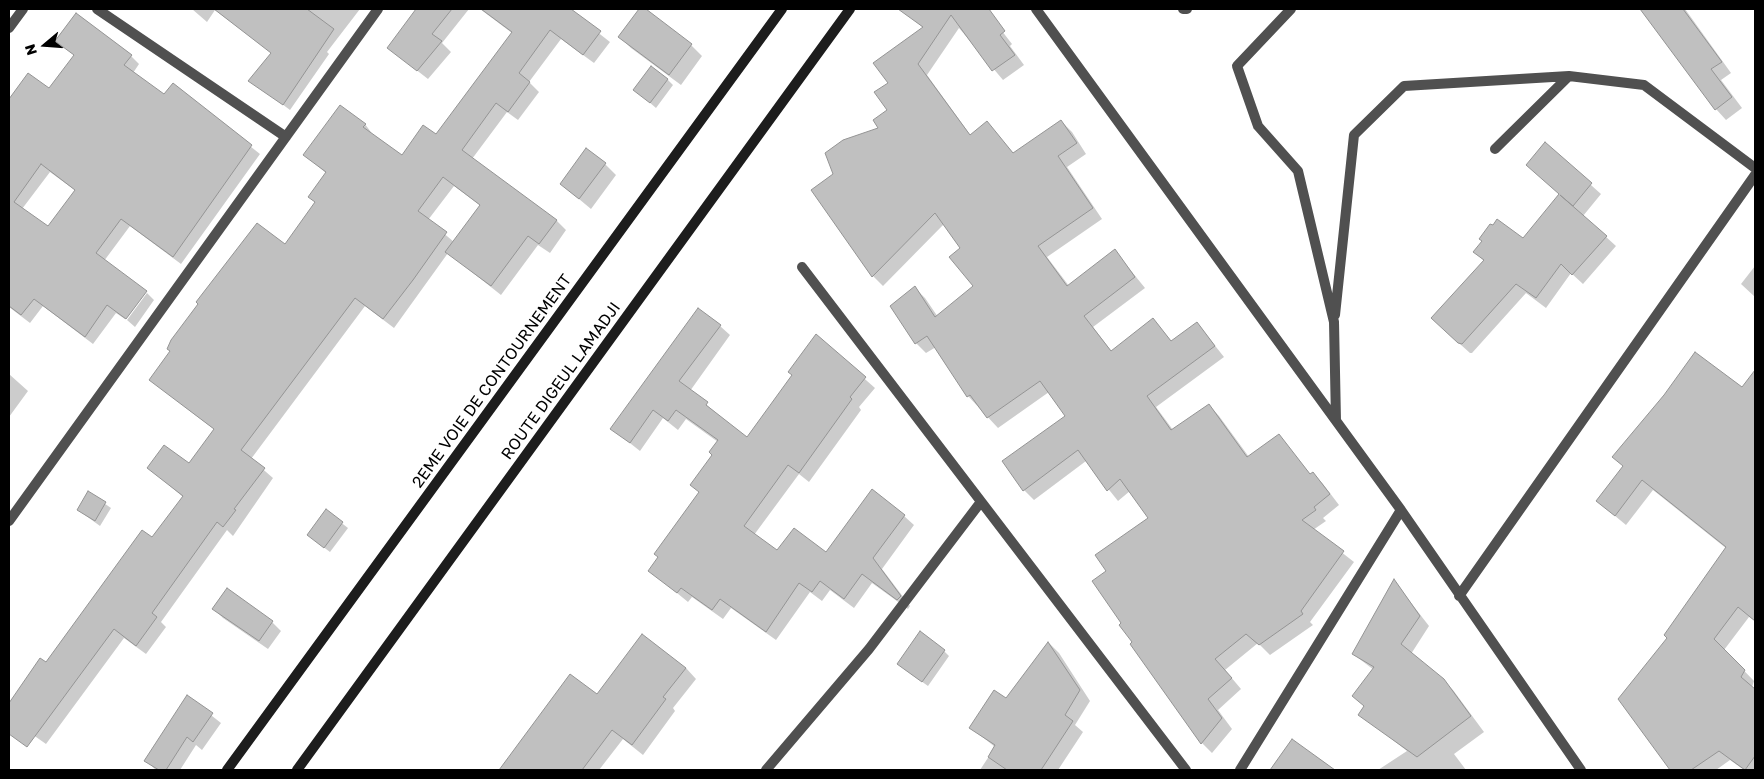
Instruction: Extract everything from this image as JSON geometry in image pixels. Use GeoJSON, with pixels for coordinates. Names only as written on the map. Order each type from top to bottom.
{"type":"FeatureCollection","features":[{"type":"Feature","properties":{"kind":"main road","name":"2EME VOIE DE CONTOURNEMENT"},"geometry":{"type":"LineString","coordinates":[[227,770],[782,9]]}},
{"type":"Feature","properties":{"kind":"main road","name":"ROUTE DIGEUL LAMADJI"},"geometry":{"type":"LineString","coordinates":[[297,770],[850,9]]}},
{"type":"Feature","properties":{"kind":"street"},"geometry":{"type":"LineString","coordinates":[[9,28],[23,9]]}},
{"type":"Feature","properties":{"kind":"street"},"geometry":{"type":"LineString","coordinates":[[97,9],[286,137]]}},
{"type":"Feature","properties":{"kind":"street"},"geometry":{"type":"LineString","coordinates":[[9,521],[378,9]]}},
{"type":"Feature","properties":{"kind":"street"},"geometry":{"type":"LineString","coordinates":[[1036,9],[1401,510],[1581,770]]}},
{"type":"Feature","properties":{"kind":"street"},"geometry":{"type":"LineString","coordinates":[[1291,9],[1237,66],[1258,126],[1298,171],[1334,322]]}},
{"type":"Feature","properties":{"kind":"street"},"geometry":{"type":"LineString","coordinates":[[1336,421],[1334,322],[1354,134],[1404,86],[1569,76],[1644,85],[1755,168]]}},
{"type":"Feature","properties":{"kind":"street"},"geometry":{"type":"LineString","coordinates":[[1495,149],[1569,76]]}},
{"type":"Feature","properties":{"kind":"street"},"geometry":{"type":"LineString","coordinates":[[1459,596],[1755,174]]}},
{"type":"Feature","properties":{"kind":"street"},"geometry":{"type":"LineString","coordinates":[[802,267],[980,503],[1186,770]]}},
{"type":"Feature","properties":{"kind":"street"},"geometry":{"type":"LineString","coordinates":[[766,770],[869,649],[980,503]]}},
{"type":"Feature","properties":{"kind":"street"},"geometry":{"type":"LineString","coordinates":[[1240,770],[1401,510]]}},
{"type":"Feature","properties":{"kind":"building"},"geometry":{"type":"Polygon","coordinates":[[[214,9],[307,9],[334,29],[283,105],[248,81],[271,53],[214,9]]]}},
{"type":"Feature","properties":{"kind":"building"},"geometry":{"type":"Polygon","coordinates":[[[416,9],[452,9],[432,34],[442,41],[417,71],[387,48],[416,9]]]}},
{"type":"Feature","properties":{"kind":"building"},"geometry":{"type":"Polygon","coordinates":[[[481,9],[571,9],[601,31],[583,55],[550,30],[519,73],[530,82],[508,112],[496,103],[462,150],[557,220],[539,244],[528,236],[491,286],[445,252],[480,205],[443,177],[418,211],[447,232],[413,280],[383,319],[355,298],[241,450],[265,468],[234,509],[236,510],[223,527],[217,522],[152,613],[157,617],[136,646],[114,629],[27,747],[9,734],[9,703],[40,658],[46,662],[142,530],[152,537],[183,496],[147,468],[164,445],[189,463],[214,429],[149,380],[170,351],[167,349],[171,340],[198,304],[196,302],[257,223],[285,244],[315,202],[308,197],[326,172],[303,155],[340,105],[366,124],[363,127],[402,155],[423,125],[436,134],[512,32],[481,9]]]}},
{"type":"Feature","properties":{"kind":"building"},"geometry":{"type":"Polygon","coordinates":[[[639,9],[646,9],[692,44],[669,75],[618,37],[639,9]]]}},
{"type":"Feature","properties":{"kind":"building"},"geometry":{"type":"Polygon","coordinates":[[[898,9],[989,9],[1005,31],[1000,35],[1015,55],[992,71],[951,15],[918,64],[970,135],[987,121],[1013,153],[1061,120],[1077,143],[1058,156],[1093,208],[1038,246],[1067,286],[1115,249],[1135,277],[1084,316],[1111,351],[1153,318],[1171,341],[1197,322],[1215,346],[1147,396],[1171,430],[1209,404],[1247,457],[1279,434],[1310,474],[1313,472],[1330,494],[1314,507],[1316,510],[1302,520],[1344,551],[1301,611],[1303,614],[1259,645],[1246,634],[1215,659],[1232,678],[1208,699],[1222,718],[1201,744],[1130,644],[1132,642],[1119,625],[1121,623],[1092,581],[1106,571],[1095,555],[1148,518],[1120,479],[1107,491],[1078,450],[1023,491],[1002,461],[1065,416],[1040,381],[987,418],[970,395],[967,397],[927,336],[915,344],[890,306],[915,286],[935,317],[973,286],[949,257],[960,248],[935,213],[872,277],[811,190],[833,174],[825,153],[843,140],[878,128],[873,120],[887,110],[874,92],[888,83],[873,63],[923,27],[898,9]]]}},
{"type":"Feature","properties":{"kind":"building"},"geometry":{"type":"Polygon","coordinates":[[[1640,9],[1683,9],[1722,62],[1711,69],[1732,97],[1715,110],[1640,9]]]}},
{"type":"Feature","properties":{"kind":"building"},"geometry":{"type":"Polygon","coordinates":[[[76,13],[132,55],[124,65],[164,94],[173,83],[252,145],[173,257],[121,219],[96,253],[147,291],[126,319],[107,305],[85,337],[34,299],[21,315],[9,306],[9,99],[28,73],[49,88],[74,55],[55,41],[76,13]],[[41,164],[14,202],[48,226],[75,190],[41,164]]]}},
{"type":"Feature","properties":{"kind":"building"},"geometry":{"type":"Polygon","coordinates":[[[651,66],[668,79],[650,103],[633,90],[651,66]]]}},
{"type":"Feature","properties":{"kind":"building"},"geometry":{"type":"Polygon","coordinates":[[[1545,142],[1592,183],[1573,206],[1560,195],[1607,236],[1572,275],[1561,264],[1536,298],[1516,284],[1462,344],[1458,343],[1431,318],[1484,260],[1473,252],[1482,241],[1479,239],[1490,224],[1493,225],[1497,219],[1523,238],[1559,194],[1526,165],[1545,142]]]}},
{"type":"Feature","properties":{"kind":"building"},"geometry":{"type":"Polygon","coordinates":[[[586,148],[606,163],[579,199],[560,184],[586,148]]]}},
{"type":"Feature","properties":{"kind":"building"},"geometry":{"type":"Polygon","coordinates":[[[698,308],[721,325],[679,381],[708,402],[706,405],[747,437],[792,375],[788,372],[816,334],[866,377],[850,397],[852,399],[799,473],[788,465],[744,526],[777,550],[794,528],[826,552],[872,489],[905,515],[873,558],[901,596],[897,600],[862,574],[844,599],[820,581],[812,592],[799,583],[766,632],[720,599],[712,610],[681,588],[677,593],[648,571],[658,557],[654,554],[699,492],[690,485],[712,455],[709,452],[718,440],[676,410],[668,421],[653,410],[630,443],[610,429],[698,308]]]}},
{"type":"Feature","properties":{"kind":"building"},"geometry":{"type":"Polygon","coordinates":[[[1695,352],[1742,387],[1755,370],[1755,621],[1738,607],[1714,639],[1745,670],[1741,677],[1755,689],[1755,756],[1745,770],[1719,751],[1691,770],[1670,770],[1618,699],[1667,638],[1664,635],[1726,547],[1642,480],[1615,516],[1596,501],[1623,466],[1612,457],[1664,395],[1695,352]]]}},
{"type":"Feature","properties":{"kind":"building"},"geometry":{"type":"Polygon","coordinates":[[[88,491],[106,502],[95,521],[77,510],[88,491]]]}},
{"type":"Feature","properties":{"kind":"building"},"geometry":{"type":"Polygon","coordinates":[[[326,509],[343,522],[324,548],[307,535],[326,509]]]}},
{"type":"Feature","properties":{"kind":"building"},"geometry":{"type":"Polygon","coordinates":[[[1394,579],[1420,616],[1401,644],[1444,679],[1471,716],[1417,757],[1358,715],[1364,706],[1352,696],[1374,667],[1352,654],[1394,579]]]}},
{"type":"Feature","properties":{"kind":"building"},"geometry":{"type":"Polygon","coordinates":[[[227,588],[273,621],[259,641],[212,609],[227,588]]]}},
{"type":"Feature","properties":{"kind":"building"},"geometry":{"type":"Polygon","coordinates":[[[920,631],[945,650],[922,682],[897,664],[920,631]]]}},
{"type":"Feature","properties":{"kind":"building"},"geometry":{"type":"Polygon","coordinates":[[[642,634],[686,668],[663,697],[666,699],[632,745],[612,730],[582,770],[499,770],[570,674],[597,694],[642,634]]]}},
{"type":"Feature","properties":{"kind":"building"},"geometry":{"type":"Polygon","coordinates":[[[1048,642],[1080,690],[1065,715],[1073,721],[1041,770],[1007,770],[988,757],[995,745],[969,728],[994,690],[1006,698],[1048,642]]]}},
{"type":"Feature","properties":{"kind":"building"},"geometry":{"type":"Polygon","coordinates":[[[187,695],[213,713],[193,742],[187,737],[166,770],[159,770],[144,761],[187,695]]]}},
{"type":"Feature","properties":{"kind":"building"},"geometry":{"type":"Polygon","coordinates":[[[1292,739],[1335,770],[1270,770],[1292,739]]]}}]}
